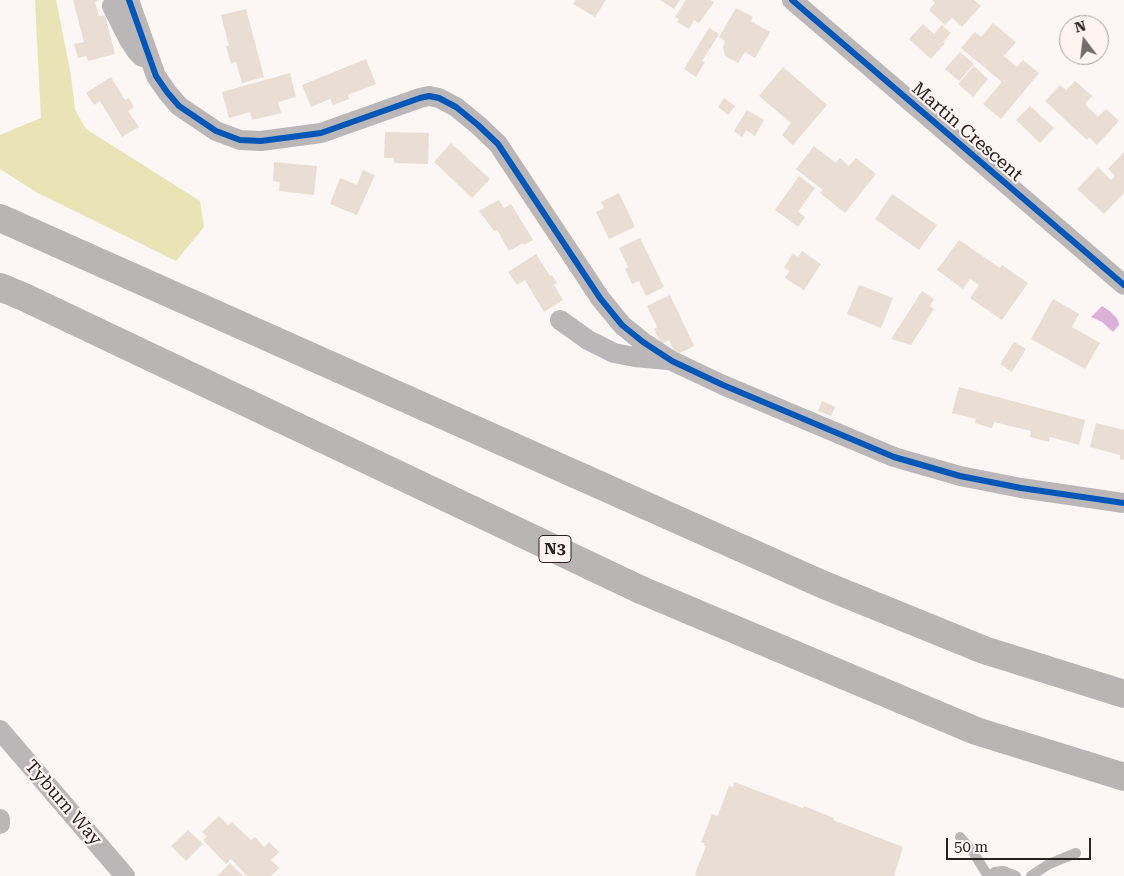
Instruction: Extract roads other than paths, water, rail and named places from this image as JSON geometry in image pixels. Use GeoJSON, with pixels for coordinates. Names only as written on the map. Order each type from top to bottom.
{"type":"FeatureCollection","features":[{"type":"Feature","properties":{"kind":"highway"},"geometry":{"type":"LineString","coordinates":[[0,218],[824,585],[984,650],[1124,694]]}},
{"type":"Feature","properties":{"kind":"highway","name":"N3"},"geometry":{"type":"LineString","coordinates":[[0,287],[641,590],[976,731],[1124,777]]}},
{"type":"Feature","properties":{"kind":"street","name":"Martin Crescent"},"geometry":{"type":"LineString","coordinates":[[792,0],[1124,285]]}},
{"type":"Feature","properties":{"kind":"street"},"geometry":{"type":"LineString","coordinates":[[121,3],[136,52],[152,64],[156,76],[179,106],[216,130],[240,140],[261,141],[321,133],[400,104],[429,96],[439,98],[456,107],[498,144],[600,298],[622,325],[643,342],[672,361],[723,385],[894,457],[960,476],[1021,488],[1124,503]]}},
{"type":"Feature","properties":{"kind":"street"},"geometry":{"type":"LineString","coordinates":[[560,320],[588,340],[614,353],[672,361]]}},
{"type":"Feature","properties":{"kind":"street","name":"Tyburn Way"},"geometry":{"type":"LineString","coordinates":[[0,730],[125,876]]}},
{"type":"Feature","properties":{"kind":"street"},"geometry":{"type":"LineString","coordinates":[[0,819],[0,824]]}},
{"type":"Feature","properties":{"kind":"lane"},"geometry":{"type":"LineString","coordinates":[[960,837],[973,852],[988,876],[1002,871],[1016,876]]}},
{"type":"Feature","properties":{"kind":"lane"},"geometry":{"type":"LineString","coordinates":[[1031,876],[1049,864],[1076,852]]}}]}
